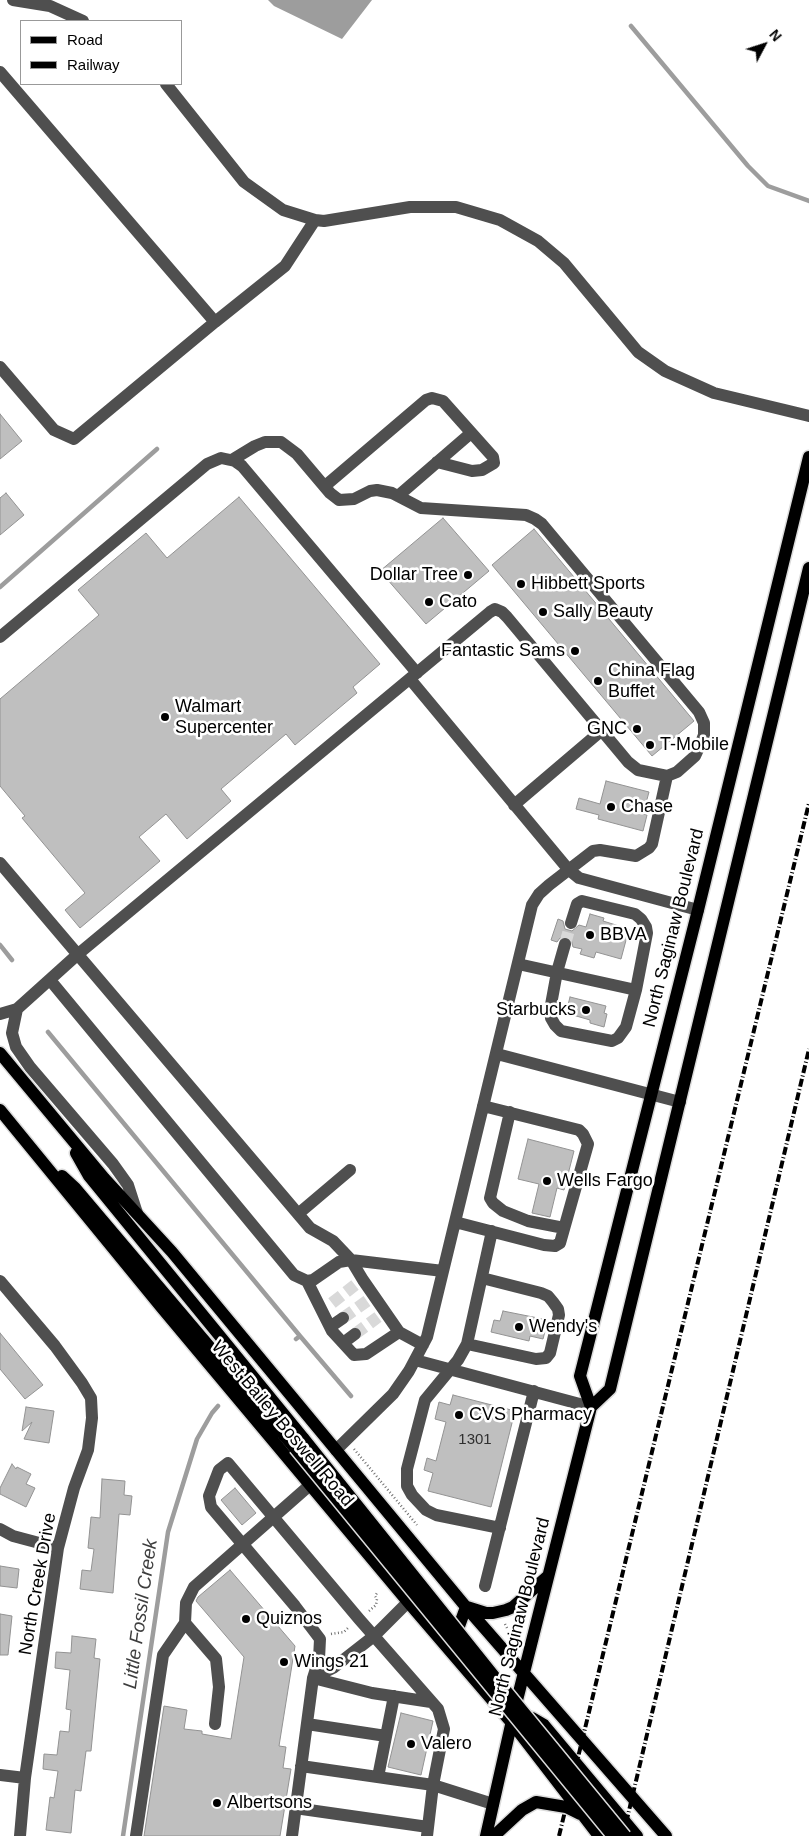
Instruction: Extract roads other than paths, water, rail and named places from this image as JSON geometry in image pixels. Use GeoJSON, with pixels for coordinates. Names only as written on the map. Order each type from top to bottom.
{"type":"FeatureCollection","features":[{"type":"Feature","properties":{"kind":"main road","name":"North Saginaw Boulevard"},"geometry":{"type":"LineString","coordinates":[[486,1836],[512,1713],[591,1408],[580,1376],[698,910],[809,457]]}},
{"type":"Feature","properties":{"kind":"main road"},"geometry":{"type":"LineString","coordinates":[[591,1408],[610,1389],[809,568]]}},
{"type":"Feature","properties":{"kind":"main road","name":"West Bailey Boswell Road"},"geometry":{"type":"LineString","coordinates":[[0,1053],[104,1178],[172,1252],[466,1606],[666,1836]]}},
{"type":"Feature","properties":{"kind":"main road","name":"West Bailey Boswell Road"},"geometry":{"type":"LineString","coordinates":[[0,1110],[450,1652],[512,1713]]}},
{"type":"Feature","properties":{"kind":"main road","name":"West Bailey Boswell Road"},"geometry":{"type":"LineString","coordinates":[[57,1121],[89,1176],[512,1713]]}},
{"type":"Feature","properties":{"kind":"main road","name":"West Bailey Boswell Road"},"geometry":{"type":"LineString","coordinates":[[29,1146],[75,1188],[299,1444]]}},
{"type":"Feature","properties":{"kind":"main road"},"geometry":{"type":"LineString","coordinates":[[450,1652],[466,1606],[486,1613],[506,1610],[513,1607],[548,1576]]}},
{"type":"Feature","properties":{"kind":"main road"},"geometry":{"type":"LineString","coordinates":[[512,1713],[599,1836]]}},
{"type":"Feature","properties":{"kind":"main road"},"geometry":{"type":"LineString","coordinates":[[512,1713],[613,1836]]}},
{"type":"Feature","properties":{"kind":"main road"},"geometry":{"type":"LineString","coordinates":[[512,1713],[625,1836]]}},
{"type":"Feature","properties":{"kind":"main road"},"geometry":{"type":"LineString","coordinates":[[512,1713],[526,1716],[544,1725],[637,1836]]}},
{"type":"Feature","properties":{"kind":"main road"},"geometry":{"type":"LineString","coordinates":[[494,1836],[522,1810],[536,1802],[566,1807],[585,1818]]}},
{"type":"Feature","properties":{"kind":"street"},"geometry":{"type":"LineString","coordinates":[[13,0],[50,6],[82,20]]}},
{"type":"Feature","properties":{"kind":"street"},"geometry":{"type":"LineString","coordinates":[[0,72],[215,322]]}},
{"type":"Feature","properties":{"kind":"street"},"geometry":{"type":"LineString","coordinates":[[167,85],[244,182],[283,210],[324,221],[410,207],[456,207],[500,220],[538,241],[564,263],[638,352],[665,371],[714,393],[809,416]]}},
{"type":"Feature","properties":{"kind":"street"},"geometry":{"type":"LineString","coordinates":[[0,367],[54,430],[74,439],[285,266],[315,220]]}},
{"type":"Feature","properties":{"kind":"street"},"geometry":{"type":"LineString","coordinates":[[325,486],[426,400],[432,398],[443,401],[493,457],[494,463],[482,470],[472,471],[438,462]]}},
{"type":"Feature","properties":{"kind":"street"},"geometry":{"type":"LineString","coordinates":[[398,496],[471,432]]}},
{"type":"Feature","properties":{"kind":"street"},"geometry":{"type":"LineString","coordinates":[[0,1014],[17,1009],[77,955],[490,612],[496,610],[507,616],[601,731],[628,762],[638,770],[667,776],[677,772],[695,756],[704,734],[704,723],[699,712],[542,524],[526,515],[420,508],[398,496],[377,490],[370,491],[354,499],[339,500],[297,454],[281,442],[265,442],[232,460]]}},
{"type":"Feature","properties":{"kind":"street"},"geometry":{"type":"LineString","coordinates":[[0,637],[208,464],[220,458],[232,460],[242,466],[413,676],[514,805],[568,869],[586,882],[698,910]]}},
{"type":"Feature","properties":{"kind":"street"},"geometry":{"type":"LineString","coordinates":[[514,805],[601,731]]}},
{"type":"Feature","properties":{"kind":"street"},"geometry":{"type":"LineString","coordinates":[[336,1450],[393,1394],[428,1337],[532,905],[539,894],[593,851],[600,850],[636,856],[649,848],[652,844],[667,776]]}},
{"type":"Feature","properties":{"kind":"street"},"geometry":{"type":"LineString","coordinates":[[0,863],[310,1228],[333,1241],[351,1260],[359,1283],[382,1314],[399,1332],[423,1346]]}},
{"type":"Feature","properties":{"kind":"street"},"geometry":{"type":"LineString","coordinates":[[566,944],[557,972],[550,1010],[555,1025],[561,1031],[612,1041],[618,1038],[626,1027],[636,990],[647,934],[646,927],[634,914],[582,901],[578,904],[571,923]]}},
{"type":"Feature","properties":{"kind":"street"},"geometry":{"type":"LineString","coordinates":[[518,964],[636,990]]}},
{"type":"Feature","properties":{"kind":"street"},"geometry":{"type":"LineString","coordinates":[[50,980],[294,1275],[307,1281],[313,1280],[339,1262],[351,1260],[443,1271]]}},
{"type":"Feature","properties":{"kind":"street"},"geometry":{"type":"LineString","coordinates":[[17,1009],[12,1033],[16,1047],[113,1164],[128,1185],[137,1213]]}},
{"type":"Feature","properties":{"kind":"street"},"geometry":{"type":"LineString","coordinates":[[496,1054],[680,1102]]}},
{"type":"Feature","properties":{"kind":"street"},"geometry":{"type":"LineString","coordinates":[[455,1222],[544,1245],[555,1246],[560,1243],[588,1144],[579,1130],[483,1106]]}},
{"type":"Feature","properties":{"kind":"street"},"geometry":{"type":"LineString","coordinates":[[510,1112],[490,1198],[502,1211],[528,1222],[564,1228]]}},
{"type":"Feature","properties":{"kind":"street"},"geometry":{"type":"LineString","coordinates":[[298,1214],[350,1170]]}},
{"type":"Feature","properties":{"kind":"street"},"geometry":{"type":"LineString","coordinates":[[492,1231],[467,1344],[458,1360],[425,1400],[407,1469],[407,1486],[418,1504],[436,1515],[500,1528]]}},
{"type":"Feature","properties":{"kind":"street"},"geometry":{"type":"LineString","coordinates":[[467,1344],[536,1359],[546,1358],[550,1353],[559,1314],[553,1302],[541,1293],[482,1278]]}},
{"type":"Feature","properties":{"kind":"street","name":"North Creek Drive"},"geometry":{"type":"LineString","coordinates":[[0,1281],[55,1346],[82,1383],[91,1398],[92,1418],[88,1450],[74,1488],[58,1548],[25,1778],[20,1836]]}},
{"type":"Feature","properties":{"kind":"street"},"geometry":{"type":"LineString","coordinates":[[307,1281],[330,1327],[354,1355],[366,1354],[399,1332]]}},
{"type":"Feature","properties":{"kind":"street"},"geometry":{"type":"LineString","coordinates":[[321,1310],[332,1303]]}},
{"type":"Feature","properties":{"kind":"street"},"geometry":{"type":"LineString","coordinates":[[330,1327],[343,1318]]}},
{"type":"Feature","properties":{"kind":"street"},"geometry":{"type":"LineString","coordinates":[[343,1343],[355,1334]]}},
{"type":"Feature","properties":{"kind":"street"},"geometry":{"type":"LineString","coordinates":[[415,1360],[591,1408]]}},
{"type":"Feature","properties":{"kind":"street"},"geometry":{"type":"LineString","coordinates":[[486,1586],[534,1391]]}},
{"type":"Feature","properties":{"kind":"street"},"geometry":{"type":"LineString","coordinates":[[292,1836],[295,1808],[313,1678],[319,1658],[320,1639],[211,1507],[209,1496],[219,1470],[228,1463],[438,1709],[444,1729],[433,1785],[427,1831],[295,1808]]}},
{"type":"Feature","properties":{"kind":"street"},"geometry":{"type":"LineString","coordinates":[[136,1836],[164,1655],[185,1623],[186,1603],[194,1587],[310,1485]]}},
{"type":"Feature","properties":{"kind":"street"},"geometry":{"type":"LineString","coordinates":[[0,1529],[13,1536],[58,1548]]}},
{"type":"Feature","properties":{"kind":"street"},"geometry":{"type":"LineString","coordinates":[[313,1678],[333,1668],[374,1636],[408,1602]]}},
{"type":"Feature","properties":{"kind":"street"},"geometry":{"type":"LineString","coordinates":[[185,1623],[216,1659],[219,1687],[214,1724]]}},
{"type":"Feature","properties":{"kind":"street"},"geometry":{"type":"LineString","coordinates":[[313,1678],[372,1692],[431,1702]]}},
{"type":"Feature","properties":{"kind":"street"},"geometry":{"type":"LineString","coordinates":[[378,1777],[394,1696]]}},
{"type":"Feature","properties":{"kind":"street"},"geometry":{"type":"LineString","coordinates":[[307,1724],[386,1736]]}},
{"type":"Feature","properties":{"kind":"street"},"geometry":{"type":"LineString","coordinates":[[301,1766],[433,1785],[493,1804]]}},
{"type":"Feature","properties":{"kind":"street"},"geometry":{"type":"LineString","coordinates":[[0,1775],[25,1778]]}},
{"type":"Feature","properties":{"kind":"waterway"},"geometry":{"type":"LineString","coordinates":[[631,26],[748,166],[768,186],[809,201]]}},
{"type":"Feature","properties":{"kind":"waterway"},"geometry":{"type":"LineString","coordinates":[[0,587],[157,449]]}},
{"type":"Feature","properties":{"kind":"waterway"},"geometry":{"type":"LineString","coordinates":[[0,945],[12,960]]}},
{"type":"Feature","properties":{"kind":"waterway"},"geometry":{"type":"LineString","coordinates":[[48,1032],[300,1336],[296,1339]]}},
{"type":"Feature","properties":{"kind":"waterway"},"geometry":{"type":"LineString","coordinates":[[300,1336],[351,1396]]}},
{"type":"Feature","properties":{"kind":"waterway","name":"Little Fossil Creek"},"geometry":{"type":"LineString","coordinates":[[123,1836],[168,1532],[197,1439],[218,1406]]}},
{"type":"Feature","properties":{"kind":"tunnel"},"geometry":{"type":"LineString","coordinates":[[565,944],[571,923]]}},
{"type":"Feature","properties":{"kind":"tunnel"},"geometry":{"type":"LineString","coordinates":[[332,1303],[355,1285]]}},
{"type":"Feature","properties":{"kind":"tunnel"},"geometry":{"type":"LineString","coordinates":[[343,1318],[367,1301]]}},
{"type":"Feature","properties":{"kind":"tunnel"},"geometry":{"type":"LineString","coordinates":[[355,1334],[378,1317]]}},
{"type":"Feature","properties":{"kind":"railway"},"geometry":{"type":"LineString","coordinates":[[559,1836],[809,803]]}},
{"type":"Feature","properties":{"kind":"railway"},"geometry":{"type":"LineString","coordinates":[[623,1836],[809,1049]]}},
{"type":"Feature","properties":{"kind":"place","name":"Dollar Tree"},"geometry":{"type":"Point","coordinates":[468,575]}},
{"type":"Feature","properties":{"kind":"place","name":"Hibbett Sports"},"geometry":{"type":"Point","coordinates":[521,584]}},
{"type":"Feature","properties":{"kind":"place","name":"Cato"},"geometry":{"type":"Point","coordinates":[429,602]}},
{"type":"Feature","properties":{"kind":"place","name":"Sally Beauty"},"geometry":{"type":"Point","coordinates":[543,612]}},
{"type":"Feature","properties":{"kind":"place","name":"Fantastic Sams"},"geometry":{"type":"Point","coordinates":[575,651]}},
{"type":"Feature","properties":{"kind":"place","name":"China Flag Buffet"},"geometry":{"type":"Point","coordinates":[598,681]}},
{"type":"Feature","properties":{"kind":"place","name":"Walmart Supercenter"},"geometry":{"type":"Point","coordinates":[165,717]}},
{"type":"Feature","properties":{"kind":"place","name":"GNC"},"geometry":{"type":"Point","coordinates":[637,729]}},
{"type":"Feature","properties":{"kind":"place","name":"T-Mobile"},"geometry":{"type":"Point","coordinates":[650,745]}},
{"type":"Feature","properties":{"kind":"place","name":"Chase"},"geometry":{"type":"Point","coordinates":[611,807]}},
{"type":"Feature","properties":{"kind":"place","name":"BBVA"},"geometry":{"type":"Point","coordinates":[590,935]}},
{"type":"Feature","properties":{"kind":"place","name":"Starbucks"},"geometry":{"type":"Point","coordinates":[586,1010]}},
{"type":"Feature","properties":{"kind":"place","name":"Wells Fargo"},"geometry":{"type":"Point","coordinates":[547,1181]}},
{"type":"Feature","properties":{"kind":"place","name":"Wendy's"},"geometry":{"type":"Point","coordinates":[519,1327]}},
{"type":"Feature","properties":{"kind":"place","name":"CVS Pharmacy"},"geometry":{"type":"Point","coordinates":[459,1415]}},
{"type":"Feature","properties":{"kind":"place","name":"Quiznos"},"geometry":{"type":"Point","coordinates":[246,1619]}},
{"type":"Feature","properties":{"kind":"place","name":"Wings 21"},"geometry":{"type":"Point","coordinates":[284,1662]}},
{"type":"Feature","properties":{"kind":"place","name":"Valero"},"geometry":{"type":"Point","coordinates":[411,1744]}},
{"type":"Feature","properties":{"kind":"place","name":"Albertsons"},"geometry":{"type":"Point","coordinates":[217,1803]}}]}
